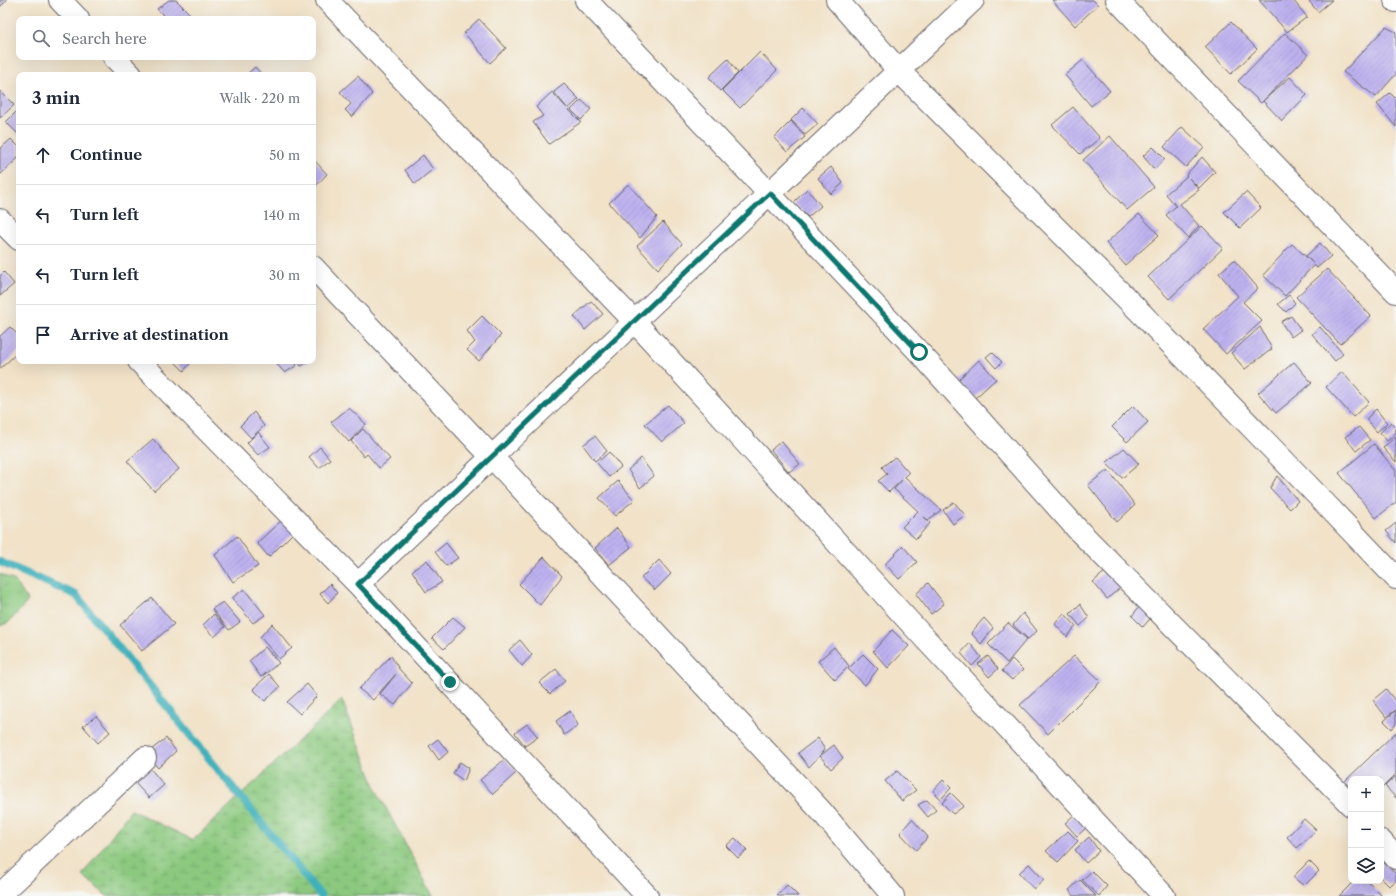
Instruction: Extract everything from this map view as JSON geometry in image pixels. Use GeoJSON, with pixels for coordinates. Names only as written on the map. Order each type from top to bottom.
{"type":"FeatureCollection","features":[{"type":"Feature","properties":{"kind":"street"},"geometry":{"type":"LineString","coordinates":[[60,0],[75,16]]}},
{"type":"Feature","properties":{"kind":"street"},"geometry":{"type":"LineString","coordinates":[[327,0],[634,322],[1164,896]]}},
{"type":"Feature","properties":{"kind":"street"},"geometry":{"type":"LineString","coordinates":[[586,0],[919,352],[1079,531],[1348,802]]}},
{"type":"Feature","properties":{"kind":"street"},"geometry":{"type":"LineString","coordinates":[[837,0],[900,71],[1154,326],[1396,578]]}},
{"type":"Feature","properties":{"kind":"street"},"geometry":{"type":"LineString","coordinates":[[358,584],[710,249],[900,71],[973,0]]}},
{"type":"Feature","properties":{"kind":"street"},"geometry":{"type":"LineString","coordinates":[[1117,0],[1396,292]]}},
{"type":"Feature","properties":{"kind":"street"},"geometry":{"type":"LineString","coordinates":[[117,60],[128,72]]}},
{"type":"Feature","properties":{"kind":"street"},"geometry":{"type":"LineString","coordinates":[[0,220],[16,236]]}},
{"type":"Feature","properties":{"kind":"street"},"geometry":{"type":"LineString","coordinates":[[316,270],[822,812],[893,896]]}},
{"type":"Feature","properties":{"kind":"street"},"geometry":{"type":"LineString","coordinates":[[142,364],[358,584],[647,896]]}},
{"type":"Feature","properties":{"kind":"street"},"geometry":{"type":"LineString","coordinates":[[0,895],[145,758]]}},
{"type":"Feature","properties":{"kind":"street"},"geometry":{"type":"LineString","coordinates":[[1384,844],[1396,858]]}},
{"type":"Feature","properties":{"kind":"green space"},"geometry":{"type":"Polygon","coordinates":[[[0,574],[15,581],[28,601],[9,622],[0,626],[0,574]]]}},
{"type":"Feature","properties":{"kind":"green space"},"geometry":{"type":"Polygon","coordinates":[[[342,700],[377,791],[433,896],[107,896],[82,875],[131,810],[193,840],[342,700]]]}},
{"type":"Feature","properties":{"kind":"building"},"geometry":{"type":"Polygon","coordinates":[[[0,0],[7,0],[0,7],[0,0]]]}},
{"type":"Feature","properties":{"kind":"building"},"geometry":{"type":"Polygon","coordinates":[[[169,0],[176,0],[192,16],[164,16],[157,9],[169,0]]]}},
{"type":"Feature","properties":{"kind":"building"},"geometry":{"type":"Polygon","coordinates":[[[1052,0],[1093,0],[1098,5],[1075,26],[1052,0]]]}},
{"type":"Feature","properties":{"kind":"building"},"geometry":{"type":"Polygon","coordinates":[[[1259,0],[1293,0],[1307,17],[1287,32],[1259,0]]]}},
{"type":"Feature","properties":{"kind":"building"},"geometry":{"type":"Polygon","coordinates":[[[1308,0],[1332,0],[1318,12],[1308,0]]]}},
{"type":"Feature","properties":{"kind":"building"},"geometry":{"type":"Polygon","coordinates":[[[479,19],[506,48],[490,63],[464,33],[479,19]]]}},
{"type":"Feature","properties":{"kind":"building"},"geometry":{"type":"Polygon","coordinates":[[[1231,22],[1257,49],[1231,74],[1205,47],[1231,22]]]}},
{"type":"Feature","properties":{"kind":"building"},"geometry":{"type":"Polygon","coordinates":[[[1386,27],[1396,32],[1396,74],[1376,97],[1343,72],[1386,27]]]}},
{"type":"Feature","properties":{"kind":"building"},"geometry":{"type":"Polygon","coordinates":[[[1285,33],[1308,55],[1261,103],[1238,81],[1285,33]]]}},
{"type":"Feature","properties":{"kind":"building"},"geometry":{"type":"Polygon","coordinates":[[[760,52],[777,70],[740,108],[722,90],[760,52]]]}},
{"type":"Feature","properties":{"kind":"building"},"geometry":{"type":"Polygon","coordinates":[[[728,59],[738,73],[720,91],[709,77],[728,59]]]}},
{"type":"Feature","properties":{"kind":"building"},"geometry":{"type":"Polygon","coordinates":[[[1083,60],[1110,91],[1091,106],[1065,75],[1083,60]]]}},
{"type":"Feature","properties":{"kind":"building"},"geometry":{"type":"Polygon","coordinates":[[[255,67],[259,72],[249,72],[255,67]]]}},
{"type":"Feature","properties":{"kind":"building"},"geometry":{"type":"Polygon","coordinates":[[[358,76],[372,94],[352,117],[345,110],[351,104],[340,92],[358,76]]]}},
{"type":"Feature","properties":{"kind":"building"},"geometry":{"type":"Polygon","coordinates":[[[1290,77],[1307,95],[1282,121],[1263,101],[1290,77]]]}},
{"type":"Feature","properties":{"kind":"building"},"geometry":{"type":"Polygon","coordinates":[[[564,84],[579,99],[568,109],[581,122],[549,144],[533,122],[543,116],[536,107],[552,92],[567,108],[554,92],[564,84]]]}},
{"type":"Feature","properties":{"kind":"building"},"geometry":{"type":"Polygon","coordinates":[[[0,91],[14,105],[0,118],[0,91]]]}},
{"type":"Feature","properties":{"kind":"building"},"geometry":{"type":"Polygon","coordinates":[[[1390,93],[1396,99],[1396,127],[1377,104],[1390,93]]]}},
{"type":"Feature","properties":{"kind":"building"},"geometry":{"type":"Polygon","coordinates":[[[581,100],[591,109],[581,120],[571,110],[581,100]]]}},
{"type":"Feature","properties":{"kind":"building"},"geometry":{"type":"Polygon","coordinates":[[[1073,107],[1100,138],[1080,154],[1052,125],[1073,107]]]}},
{"type":"Feature","properties":{"kind":"building"},"geometry":{"type":"Polygon","coordinates":[[[803,108],[818,124],[805,135],[791,120],[803,108]]]}},
{"type":"Feature","properties":{"kind":"building"},"geometry":{"type":"Polygon","coordinates":[[[16,112],[16,132],[6,122],[16,112]]]}},
{"type":"Feature","properties":{"kind":"building"},"geometry":{"type":"Polygon","coordinates":[[[791,121],[805,137],[787,152],[774,138],[791,121]]]}},
{"type":"Feature","properties":{"kind":"building"},"geometry":{"type":"Polygon","coordinates":[[[1182,127],[1204,147],[1186,167],[1164,147],[1182,127]]]}},
{"type":"Feature","properties":{"kind":"building"},"geometry":{"type":"Polygon","coordinates":[[[1110,136],[1154,187],[1127,210],[1083,160],[1110,136]]]}},
{"type":"Feature","properties":{"kind":"building"},"geometry":{"type":"Polygon","coordinates":[[[11,139],[16,144],[16,160],[0,175],[0,149],[11,139]]]}},
{"type":"Feature","properties":{"kind":"building"},"geometry":{"type":"Polygon","coordinates":[[[1153,147],[1165,159],[1154,169],[1143,156],[1153,147]]]}},
{"type":"Feature","properties":{"kind":"building"},"geometry":{"type":"Polygon","coordinates":[[[423,155],[433,169],[415,184],[405,170],[423,155]]]}},
{"type":"Feature","properties":{"kind":"building"},"geometry":{"type":"Polygon","coordinates":[[[1202,157],[1215,172],[1199,188],[1189,178],[1199,190],[1180,204],[1199,226],[1188,238],[1166,215],[1176,206],[1166,194],[1187,176],[1186,175],[1202,157]]]}},
{"type":"Feature","properties":{"kind":"building"},"geometry":{"type":"Polygon","coordinates":[[[316,162],[327,174],[316,186],[316,162]]]}},
{"type":"Feature","properties":{"kind":"building"},"geometry":{"type":"Polygon","coordinates":[[[831,167],[843,183],[831,194],[818,178],[831,167]]]}},
{"type":"Feature","properties":{"kind":"building"},"geometry":{"type":"Polygon","coordinates":[[[628,184],[657,217],[640,238],[609,203],[628,184]]]}},
{"type":"Feature","properties":{"kind":"building"},"geometry":{"type":"Polygon","coordinates":[[[807,189],[821,206],[808,217],[793,203],[807,189]]]}},
{"type":"Feature","properties":{"kind":"building"},"geometry":{"type":"Polygon","coordinates":[[[1246,192],[1261,208],[1240,228],[1224,212],[1246,192]]]}},
{"type":"Feature","properties":{"kind":"building"},"geometry":{"type":"Polygon","coordinates":[[[1139,214],[1159,235],[1125,265],[1106,243],[1139,214]]]}},
{"type":"Feature","properties":{"kind":"building"},"geometry":{"type":"Polygon","coordinates":[[[663,222],[682,244],[658,269],[637,246],[663,222]]]}},
{"type":"Feature","properties":{"kind":"building"},"geometry":{"type":"Polygon","coordinates":[[[1202,226],[1223,248],[1169,299],[1148,277],[1202,226]]]}},
{"type":"Feature","properties":{"kind":"building"},"geometry":{"type":"Polygon","coordinates":[[[1320,243],[1331,256],[1317,268],[1314,265],[1285,296],[1263,275],[1292,244],[1313,263],[1306,256],[1320,243]]]}},
{"type":"Feature","properties":{"kind":"building"},"geometry":{"type":"Polygon","coordinates":[[[1234,260],[1258,288],[1243,302],[1262,321],[1226,354],[1203,329],[1238,296],[1219,273],[1234,260]]]}},
{"type":"Feature","properties":{"kind":"building"},"geometry":{"type":"Polygon","coordinates":[[[1327,269],[1371,316],[1340,344],[1296,297],[1327,269]]]}},
{"type":"Feature","properties":{"kind":"building"},"geometry":{"type":"Polygon","coordinates":[[[4,272],[14,284],[0,296],[0,276],[4,272]]]}},
{"type":"Feature","properties":{"kind":"building"},"geometry":{"type":"Polygon","coordinates":[[[1289,295],[1295,303],[1286,312],[1278,304],[1289,295]]]}},
{"type":"Feature","properties":{"kind":"building"},"geometry":{"type":"Polygon","coordinates":[[[591,301],[603,314],[585,330],[574,316],[591,301]]]}},
{"type":"Feature","properties":{"kind":"building"},"geometry":{"type":"Polygon","coordinates":[[[482,316],[501,335],[479,361],[467,350],[475,342],[467,331],[482,316]]]}},
{"type":"Feature","properties":{"kind":"building"},"geometry":{"type":"Polygon","coordinates":[[[1291,316],[1301,330],[1291,337],[1281,322],[1291,316]]]}},
{"type":"Feature","properties":{"kind":"building"},"geometry":{"type":"Polygon","coordinates":[[[10,327],[16,333],[16,354],[0,369],[0,336],[10,327]]]}},
{"type":"Feature","properties":{"kind":"building"},"geometry":{"type":"Polygon","coordinates":[[[1260,327],[1272,349],[1245,369],[1231,353],[1260,327]]]}},
{"type":"Feature","properties":{"kind":"building"},"geometry":{"type":"Polygon","coordinates":[[[1320,327],[1343,354],[1335,361],[1312,334],[1320,327]]]}},
{"type":"Feature","properties":{"kind":"building"},"geometry":{"type":"Polygon","coordinates":[[[992,352],[1002,362],[996,368],[986,357],[992,352]]]}},
{"type":"Feature","properties":{"kind":"building"},"geometry":{"type":"Polygon","coordinates":[[[979,360],[996,379],[975,398],[958,380],[979,360]]]}},
{"type":"Feature","properties":{"kind":"building"},"geometry":{"type":"Polygon","coordinates":[[[1294,362],[1312,383],[1276,413],[1258,393],[1294,362]]]}},
{"type":"Feature","properties":{"kind":"building"},"geometry":{"type":"Polygon","coordinates":[[[177,364],[190,364],[184,371],[177,364]]]}},
{"type":"Feature","properties":{"kind":"building"},"geometry":{"type":"Polygon","coordinates":[[[277,364],[297,365],[285,373],[277,364]]]}},
{"type":"Feature","properties":{"kind":"building"},"geometry":{"type":"Polygon","coordinates":[[[1342,372],[1369,402],[1353,417],[1326,387],[1342,372]]]}},
{"type":"Feature","properties":{"kind":"building"},"geometry":{"type":"Polygon","coordinates":[[[668,405],[684,423],[662,442],[645,424],[668,405]]]}},
{"type":"Feature","properties":{"kind":"building"},"geometry":{"type":"Polygon","coordinates":[[[1133,406],[1148,422],[1127,442],[1112,427],[1133,406]]]}},
{"type":"Feature","properties":{"kind":"building"},"geometry":{"type":"Polygon","coordinates":[[[349,408],[366,424],[349,442],[331,422],[349,408]]]}},
{"type":"Feature","properties":{"kind":"building"},"geometry":{"type":"Polygon","coordinates":[[[1376,409],[1387,423],[1377,432],[1366,419],[1376,409]]]}},
{"type":"Feature","properties":{"kind":"building"},"geometry":{"type":"Polygon","coordinates":[[[254,412],[264,426],[251,438],[240,426],[254,412]]]}},
{"type":"Feature","properties":{"kind":"building"},"geometry":{"type":"Polygon","coordinates":[[[1391,422],[1396,430],[1396,433],[1387,441],[1380,433],[1391,422]]]}},
{"type":"Feature","properties":{"kind":"building"},"geometry":{"type":"Polygon","coordinates":[[[1359,427],[1370,440],[1356,451],[1345,437],[1359,427]]]}},
{"type":"Feature","properties":{"kind":"building"},"geometry":{"type":"Polygon","coordinates":[[[363,429],[390,459],[379,468],[367,454],[364,457],[351,441],[363,429]]]}},
{"type":"Feature","properties":{"kind":"building"},"geometry":{"type":"Polygon","coordinates":[[[258,432],[270,447],[258,455],[247,443],[258,432]]]}},
{"type":"Feature","properties":{"kind":"building"},"geometry":{"type":"Polygon","coordinates":[[[595,436],[607,451],[595,461],[583,445],[595,436]]]}},
{"type":"Feature","properties":{"kind":"building"},"geometry":{"type":"Polygon","coordinates":[[[1396,436],[1396,462],[1383,448],[1396,436]]]}},
{"type":"Feature","properties":{"kind":"building"},"geometry":{"type":"Polygon","coordinates":[[[153,439],[179,469],[154,491],[127,461],[153,439]]]}},
{"type":"Feature","properties":{"kind":"building"},"geometry":{"type":"Polygon","coordinates":[[[781,441],[800,464],[789,472],[771,450],[781,441]]]}},
{"type":"Feature","properties":{"kind":"building"},"geometry":{"type":"Polygon","coordinates":[[[1374,444],[1396,471],[1396,502],[1376,518],[1339,473],[1374,444]]]}},
{"type":"Feature","properties":{"kind":"building"},"geometry":{"type":"Polygon","coordinates":[[[320,447],[330,459],[319,468],[309,457],[320,447]]]}},
{"type":"Feature","properties":{"kind":"building"},"geometry":{"type":"Polygon","coordinates":[[[1124,448],[1139,464],[1122,478],[1106,463],[1124,448]]]}},
{"type":"Feature","properties":{"kind":"building"},"geometry":{"type":"Polygon","coordinates":[[[609,452],[621,467],[609,477],[597,463],[609,452]]]}},
{"type":"Feature","properties":{"kind":"building"},"geometry":{"type":"Polygon","coordinates":[[[895,457],[909,473],[905,477],[941,510],[928,520],[924,517],[930,523],[916,539],[902,527],[918,511],[894,489],[902,480],[889,492],[878,481],[887,474],[882,467],[895,457]]]}},
{"type":"Feature","properties":{"kind":"building"},"geometry":{"type":"Polygon","coordinates":[[[641,458],[654,476],[640,488],[628,470],[641,458]]]}},
{"type":"Feature","properties":{"kind":"building"},"geometry":{"type":"Polygon","coordinates":[[[1108,470],[1135,505],[1117,522],[1088,485],[1108,470]]]}},
{"type":"Feature","properties":{"kind":"building"},"geometry":{"type":"Polygon","coordinates":[[[1277,476],[1298,501],[1290,509],[1270,488],[1277,476]]]}},
{"type":"Feature","properties":{"kind":"building"},"geometry":{"type":"Polygon","coordinates":[[[618,481],[634,500],[615,516],[599,498],[618,481]]]}},
{"type":"Feature","properties":{"kind":"building"},"geometry":{"type":"Polygon","coordinates":[[[954,502],[965,515],[953,524],[943,510],[954,502]]]}},
{"type":"Feature","properties":{"kind":"building"},"geometry":{"type":"Polygon","coordinates":[[[286,516],[298,528],[269,557],[257,543],[286,516]]]}},
{"type":"Feature","properties":{"kind":"building"},"geometry":{"type":"Polygon","coordinates":[[[1396,523],[1396,543],[1386,531],[1396,523]]]}},
{"type":"Feature","properties":{"kind":"building"},"geometry":{"type":"Polygon","coordinates":[[[617,528],[631,547],[609,565],[595,548],[617,528]]]}},
{"type":"Feature","properties":{"kind":"building"},"geometry":{"type":"Polygon","coordinates":[[[237,536],[258,566],[233,582],[215,555],[237,536]]]}},
{"type":"Feature","properties":{"kind":"building"},"geometry":{"type":"Polygon","coordinates":[[[446,543],[458,558],[446,566],[435,552],[446,543]]]}},
{"type":"Feature","properties":{"kind":"building"},"geometry":{"type":"Polygon","coordinates":[[[903,546],[917,562],[899,579],[885,564],[903,546]]]}},
{"type":"Feature","properties":{"kind":"building"},"geometry":{"type":"Polygon","coordinates":[[[544,557],[562,576],[540,605],[519,584],[544,557]]]}},
{"type":"Feature","properties":{"kind":"building"},"geometry":{"type":"Polygon","coordinates":[[[427,560],[442,582],[426,592],[412,571],[427,560]]]}},
{"type":"Feature","properties":{"kind":"building"},"geometry":{"type":"Polygon","coordinates":[[[659,560],[671,574],[655,590],[641,578],[659,560]]]}},
{"type":"Feature","properties":{"kind":"building"},"geometry":{"type":"Polygon","coordinates":[[[1107,570],[1120,588],[1107,599],[1093,582],[1107,570]]]}},
{"type":"Feature","properties":{"kind":"building"},"geometry":{"type":"Polygon","coordinates":[[[928,583],[944,604],[931,614],[916,594],[928,583]]]}},
{"type":"Feature","properties":{"kind":"building"},"geometry":{"type":"Polygon","coordinates":[[[330,584],[337,593],[328,603],[320,594],[330,584]]]}},
{"type":"Feature","properties":{"kind":"building"},"geometry":{"type":"Polygon","coordinates":[[[244,589],[265,615],[253,623],[232,598],[244,589]]]}},
{"type":"Feature","properties":{"kind":"building"},"geometry":{"type":"Polygon","coordinates":[[[152,598],[174,624],[142,651],[120,625],[152,598]]]}},
{"type":"Feature","properties":{"kind":"building"},"geometry":{"type":"Polygon","coordinates":[[[223,602],[240,622],[229,630],[212,609],[223,602]]]}},
{"type":"Feature","properties":{"kind":"building"},"geometry":{"type":"Polygon","coordinates":[[[1142,603],[1153,615],[1143,627],[1132,616],[1142,603]]]}},
{"type":"Feature","properties":{"kind":"building"},"geometry":{"type":"Polygon","coordinates":[[[1080,604],[1089,618],[1080,626],[1070,614],[1080,604]]]}},
{"type":"Feature","properties":{"kind":"building"},"geometry":{"type":"Polygon","coordinates":[[[1023,613],[1037,631],[1028,639],[1013,625],[1023,613]]]}},
{"type":"Feature","properties":{"kind":"building"},"geometry":{"type":"Polygon","coordinates":[[[1064,613],[1076,626],[1067,637],[1055,624],[1064,613]]]}},
{"type":"Feature","properties":{"kind":"building"},"geometry":{"type":"Polygon","coordinates":[[[214,614],[225,627],[214,637],[203,625],[214,614]]]}},
{"type":"Feature","properties":{"kind":"building"},"geometry":{"type":"Polygon","coordinates":[[[453,617],[465,627],[444,649],[432,638],[453,617]]]}},
{"type":"Feature","properties":{"kind":"building"},"geometry":{"type":"Polygon","coordinates":[[[984,618],[993,628],[981,644],[971,633],[984,618]]]}},
{"type":"Feature","properties":{"kind":"building"},"geometry":{"type":"Polygon","coordinates":[[[1008,623],[1027,639],[1007,663],[988,644],[1008,623]]]}},
{"type":"Feature","properties":{"kind":"building"},"geometry":{"type":"Polygon","coordinates":[[[272,624],[292,648],[279,659],[260,637],[272,624]]]}},
{"type":"Feature","properties":{"kind":"building"},"geometry":{"type":"Polygon","coordinates":[[[892,630],[909,646],[888,668],[873,651],[892,630]]]}},
{"type":"Feature","properties":{"kind":"building"},"geometry":{"type":"Polygon","coordinates":[[[520,640],[532,655],[522,666],[509,650],[520,640]]]}},
{"type":"Feature","properties":{"kind":"building"},"geometry":{"type":"Polygon","coordinates":[[[970,643],[981,657],[972,666],[961,653],[970,643]]]}},
{"type":"Feature","properties":{"kind":"building"},"geometry":{"type":"Polygon","coordinates":[[[265,647],[279,663],[261,677],[249,661],[265,647]]]}},
{"type":"Feature","properties":{"kind":"building"},"geometry":{"type":"Polygon","coordinates":[[[834,647],[849,666],[835,680],[818,661],[834,647]]]}},
{"type":"Feature","properties":{"kind":"building"},"geometry":{"type":"Polygon","coordinates":[[[863,654],[878,669],[865,685],[848,669],[863,654]]]}},
{"type":"Feature","properties":{"kind":"building"},"geometry":{"type":"Polygon","coordinates":[[[391,656],[399,669],[412,683],[395,705],[380,694],[396,674],[373,700],[359,689],[391,656]]]}},
{"type":"Feature","properties":{"kind":"building"},"geometry":{"type":"Polygon","coordinates":[[[988,656],[998,669],[989,677],[978,664],[988,656]]]}},
{"type":"Feature","properties":{"kind":"building"},"geometry":{"type":"Polygon","coordinates":[[[1074,656],[1101,681],[1048,734],[1020,705],[1074,656]]]}},
{"type":"Feature","properties":{"kind":"building"},"geometry":{"type":"Polygon","coordinates":[[[1012,659],[1023,670],[1012,680],[1002,671],[1012,659]]]}},
{"type":"Feature","properties":{"kind":"building"},"geometry":{"type":"Polygon","coordinates":[[[556,669],[565,681],[550,694],[539,683],[556,669]]]}},
{"type":"Feature","properties":{"kind":"building"},"geometry":{"type":"Polygon","coordinates":[[[269,674],[280,687],[265,701],[253,689],[269,674]]]}},
{"type":"Feature","properties":{"kind":"building"},"geometry":{"type":"Polygon","coordinates":[[[307,684],[317,696],[300,714],[287,702],[307,684]]]}},
{"type":"Feature","properties":{"kind":"building"},"geometry":{"type":"Polygon","coordinates":[[[1386,689],[1396,702],[1396,710],[1386,717],[1373,700],[1386,689]]]}},
{"type":"Feature","properties":{"kind":"building"},"geometry":{"type":"Polygon","coordinates":[[[1396,710],[1396,724],[1392,729],[1384,721],[1396,710]]]}},
{"type":"Feature","properties":{"kind":"building"},"geometry":{"type":"Polygon","coordinates":[[[570,711],[578,725],[564,735],[556,721],[570,711]]]}},
{"type":"Feature","properties":{"kind":"building"},"geometry":{"type":"Polygon","coordinates":[[[96,716],[110,732],[98,743],[83,726],[96,716]]]}},
{"type":"Feature","properties":{"kind":"building"},"geometry":{"type":"Polygon","coordinates":[[[527,724],[538,737],[525,746],[515,733],[527,724]]]}},
{"type":"Feature","properties":{"kind":"building"},"geometry":{"type":"Polygon","coordinates":[[[1396,732],[1396,774],[1384,786],[1384,776],[1350,776],[1396,732]]]}},
{"type":"Feature","properties":{"kind":"building"},"geometry":{"type":"Polygon","coordinates":[[[166,738],[176,751],[158,768],[146,754],[166,738]]]}},
{"type":"Feature","properties":{"kind":"building"},"geometry":{"type":"Polygon","coordinates":[[[818,738],[825,750],[809,767],[798,753],[818,738]]]}},
{"type":"Feature","properties":{"kind":"building"},"geometry":{"type":"Polygon","coordinates":[[[438,739],[448,752],[439,760],[429,746],[438,739]]]}},
{"type":"Feature","properties":{"kind":"building"},"geometry":{"type":"Polygon","coordinates":[[[834,745],[843,758],[831,769],[820,756],[834,745]]]}},
{"type":"Feature","properties":{"kind":"building"},"geometry":{"type":"Polygon","coordinates":[[[505,759],[517,772],[493,794],[480,780],[505,759]]]}},
{"type":"Feature","properties":{"kind":"building"},"geometry":{"type":"Polygon","coordinates":[[[460,762],[469,768],[464,781],[453,773],[460,762]]]}},
{"type":"Feature","properties":{"kind":"building"},"geometry":{"type":"Polygon","coordinates":[[[149,767],[164,785],[149,798],[133,781],[149,767]]]}},
{"type":"Feature","properties":{"kind":"building"},"geometry":{"type":"Polygon","coordinates":[[[897,771],[916,790],[902,801],[885,781],[897,771]]]}},
{"type":"Feature","properties":{"kind":"building"},"geometry":{"type":"Polygon","coordinates":[[[1396,776],[1396,798],[1385,786],[1396,776]]]}},
{"type":"Feature","properties":{"kind":"building"},"geometry":{"type":"Polygon","coordinates":[[[1348,778],[1348,791],[1342,784],[1348,778]]]}},
{"type":"Feature","properties":{"kind":"building"},"geometry":{"type":"Polygon","coordinates":[[[943,780],[951,788],[941,799],[933,791],[943,780]]]}},
{"type":"Feature","properties":{"kind":"building"},"geometry":{"type":"Polygon","coordinates":[[[951,793],[964,806],[953,814],[942,803],[951,793]]]}},
{"type":"Feature","properties":{"kind":"building"},"geometry":{"type":"Polygon","coordinates":[[[927,800],[936,810],[928,817],[918,805],[927,800]]]}},
{"type":"Feature","properties":{"kind":"building"},"geometry":{"type":"Polygon","coordinates":[[[1074,815],[1086,828],[1077,836],[1065,823],[1074,815]]]}},
{"type":"Feature","properties":{"kind":"building"},"geometry":{"type":"Polygon","coordinates":[[[912,819],[928,837],[916,850],[900,833],[912,819]]]}},
{"type":"Feature","properties":{"kind":"building"},"geometry":{"type":"Polygon","coordinates":[[[1304,819],[1316,830],[1297,848],[1287,837],[1304,819]]]}},
{"type":"Feature","properties":{"kind":"building"},"geometry":{"type":"Polygon","coordinates":[[[1068,831],[1078,841],[1058,862],[1046,851],[1068,831]]]}},
{"type":"Feature","properties":{"kind":"building"},"geometry":{"type":"Polygon","coordinates":[[[1089,837],[1099,851],[1086,863],[1075,850],[1089,837]]]}},
{"type":"Feature","properties":{"kind":"building"},"geometry":{"type":"Polygon","coordinates":[[[735,838],[747,850],[738,858],[726,846],[735,838]]]}},
{"type":"Feature","properties":{"kind":"building"},"geometry":{"type":"Polygon","coordinates":[[[1309,861],[1319,871],[1304,886],[1293,877],[1309,861]]]}},
{"type":"Feature","properties":{"kind":"building"},"geometry":{"type":"Polygon","coordinates":[[[1384,863],[1396,874],[1396,881],[1389,886],[1384,881],[1384,863]]]}},
{"type":"Feature","properties":{"kind":"building"},"geometry":{"type":"Polygon","coordinates":[[[1029,864],[1044,880],[1034,889],[1019,873],[1029,864]]]}},
{"type":"Feature","properties":{"kind":"building"},"geometry":{"type":"Polygon","coordinates":[[[1092,871],[1107,886],[1099,896],[1082,880],[1092,871]]]}},
{"type":"Feature","properties":{"kind":"building"},"geometry":{"type":"Polygon","coordinates":[[[1080,880],[1096,896],[1074,896],[1069,890],[1080,880]]]}},
{"type":"Feature","properties":{"kind":"building"},"geometry":{"type":"Polygon","coordinates":[[[1351,884],[1370,884],[1382,896],[1339,896],[1351,884]]]}},
{"type":"Feature","properties":{"kind":"building"},"geometry":{"type":"Polygon","coordinates":[[[787,885],[798,896],[777,896],[787,885]]]}},
{"type":"Feature","properties":{"kind":"waterway"},"geometry":{"type":"LineString","coordinates":[[0,562],[76,595],[321,896]]}},
{"type":"Feature","properties":{"kind":"route"},"geometry":{"type":"LineString","coordinates":[[450,682],[358,584],[770,193],[919,352]]}}]}
